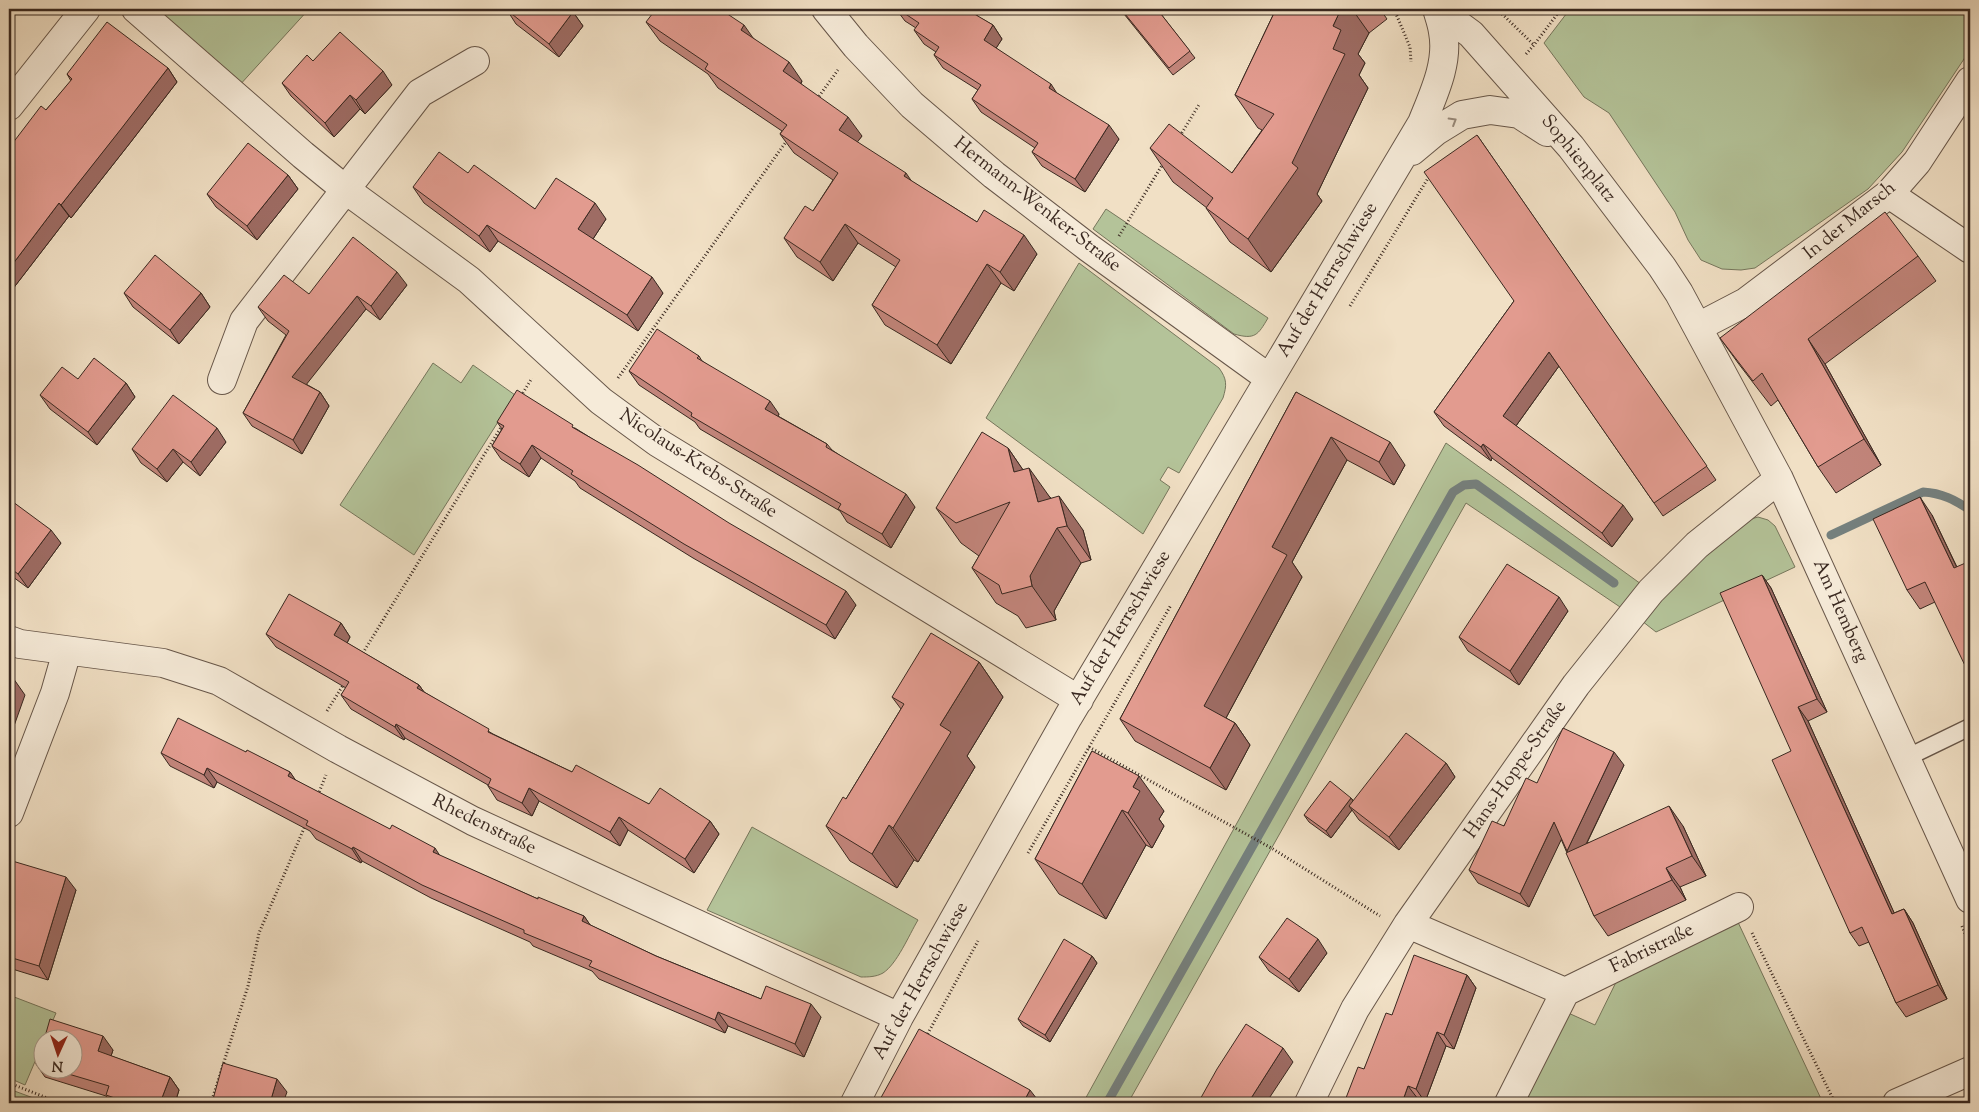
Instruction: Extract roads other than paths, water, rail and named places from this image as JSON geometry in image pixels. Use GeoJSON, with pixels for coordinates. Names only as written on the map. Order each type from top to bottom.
{"type":"FeatureCollection","features":[{"type":"Feature","properties":{"kind":"street"},"geometry":{"type":"LineString","coordinates":[[9,106],[86,9]]}},
{"type":"Feature","properties":{"kind":"street","name":"Nicolaus-Krebs-Straße"},"geometry":{"type":"LineString","coordinates":[[136,9],[346,190],[469,280],[549,351],[601,401],[657,442],[1078,700]]}},
{"type":"Feature","properties":{"kind":"street","name":"Hermann-Wenker-Straße"},"geometry":{"type":"LineString","coordinates":[[826,9],[856,46],[919,111],[994,175],[1104,260],[1269,378]]}},
{"type":"Feature","properties":{"kind":"street","name":"Sophienplatz"},"geometry":{"type":"LineString","coordinates":[[1437,9],[1471,34],[1571,147],[1662,267],[1698,327]]}},
{"type":"Feature","properties":{"kind":"street","name":"Auf der Herrschwiese"},"geometry":{"type":"LineString","coordinates":[[856,1103],[899,1017],[1078,700],[1269,378],[1401,162],[1422,123],[1436,87],[1443,59],[1444,33],[1437,9]]}},
{"type":"Feature","properties":{"kind":"street"},"geometry":{"type":"LineString","coordinates":[[222,380],[244,321],[420,93],[474,61]]}},
{"type":"Feature","properties":{"kind":"street","name":"In der Marsch"},"geometry":{"type":"LineString","coordinates":[[1698,327],[1746,302],[1888,194],[1917,162],[1970,81]]}},
{"type":"Feature","properties":{"kind":"street","name":"Auf der Herrschwiese"},"geometry":{"type":"LineString","coordinates":[[1401,162],[1436,130],[1462,115],[1490,110],[1519,114],[1571,147]]}},
{"type":"Feature","properties":{"kind":"street"},"geometry":{"type":"LineString","coordinates":[[1888,194],[1970,249]]}},
{"type":"Feature","properties":{"kind":"street","name":"Am Hemberg"},"geometry":{"type":"LineString","coordinates":[[1698,327],[1779,479],[1970,899]]}},
{"type":"Feature","properties":{"kind":"street","name":"Hans-Hoppe-Straße"},"geometry":{"type":"LineString","coordinates":[[1309,1103],[1355,1009],[1406,927],[1576,686],[1651,591],[1697,545],[1779,479]]}},
{"type":"Feature","properties":{"kind":"street","name":"Rhedenstraße"},"geometry":{"type":"LineString","coordinates":[[9,640],[20,644],[66,651],[163,663],[219,681],[312,735],[474,821],[899,1017]]}},
{"type":"Feature","properties":{"kind":"street"},"geometry":{"type":"LineString","coordinates":[[9,813],[55,692],[66,651]]}},
{"type":"Feature","properties":{"kind":"street","name":"Fabristraße"},"geometry":{"type":"LineString","coordinates":[[1564,992],[1739,906]]}},
{"type":"Feature","properties":{"kind":"street"},"geometry":{"type":"LineString","coordinates":[[1406,927],[1564,992],[1509,1103]]}},
{"type":"Feature","properties":{"kind":"street"},"geometry":{"type":"LineString","coordinates":[[1897,1103],[1970,1071]]}},
{"type":"Feature","properties":{"kind":"lane"},"geometry":{"type":"LineString","coordinates":[[1906,758],[1970,727]]}},
{"type":"Feature","properties":{"kind":"waterway"},"geometry":{"type":"LineString","coordinates":[[1107,1103],[1453,492],[1464,485],[1476,484],[1614,583]]}},
{"type":"Feature","properties":{"kind":"waterway"},"geometry":{"type":"LineString","coordinates":[[1831,535],[1923,492],[1948,498],[1970,510]]}}]}
